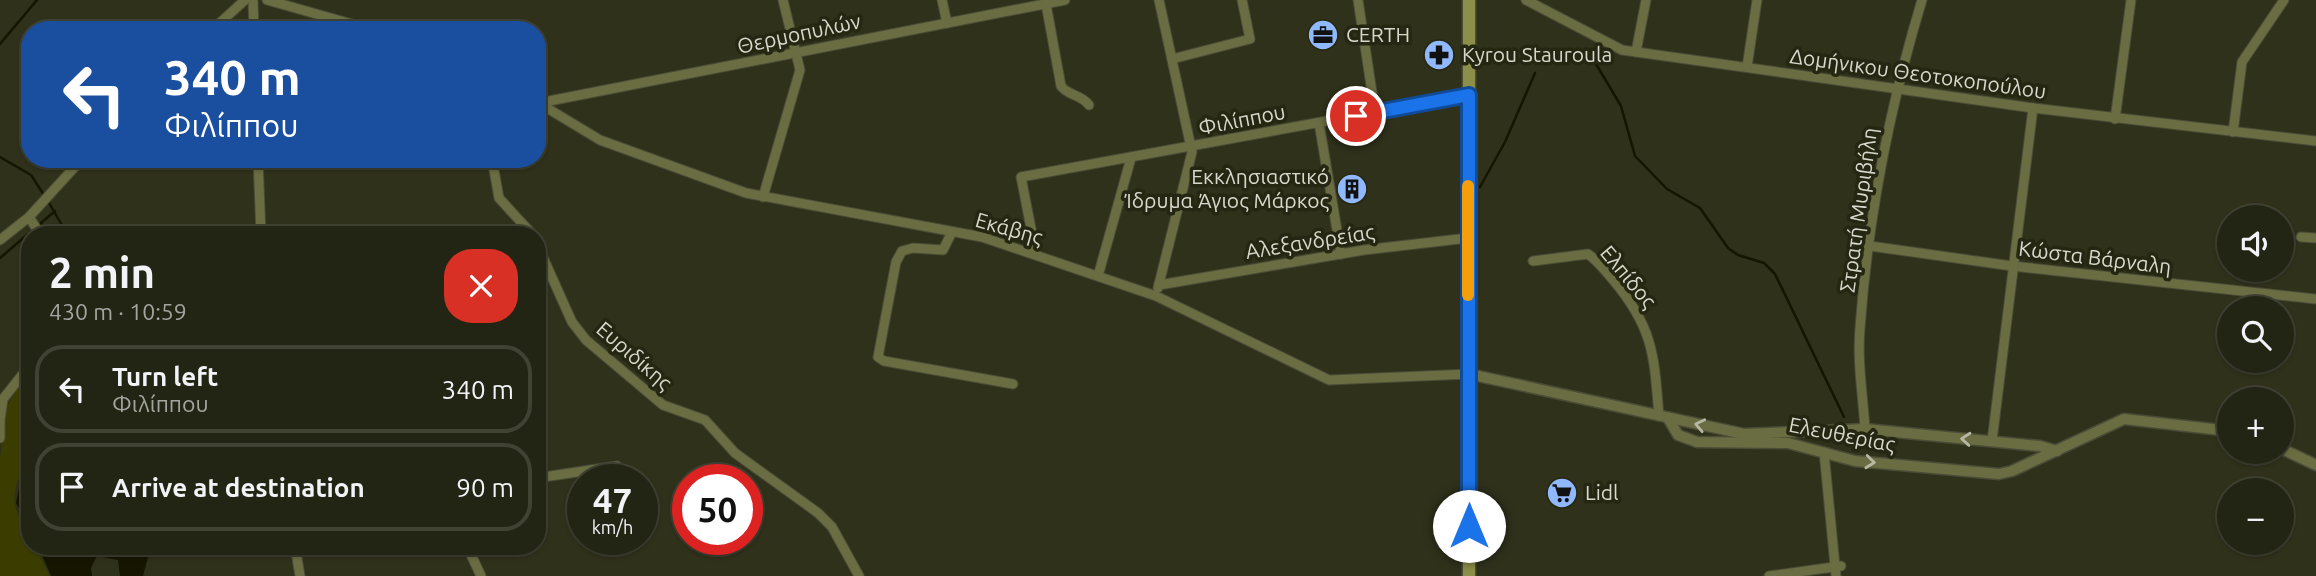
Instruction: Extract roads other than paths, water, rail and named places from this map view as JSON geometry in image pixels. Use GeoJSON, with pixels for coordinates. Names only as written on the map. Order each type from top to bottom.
{"type":"FeatureCollection","features":[{"type":"Feature","properties":{"kind":"main road"},"geometry":{"type":"LineString","coordinates":[[1469,0],[1469,576]]}},
{"type":"Feature","properties":{"kind":"street"},"geometry":{"type":"LineString","coordinates":[[222,21],[245,0]]}},
{"type":"Feature","properties":{"kind":"street"},"geometry":{"type":"LineString","coordinates":[[253,0],[254,21]]}},
{"type":"Feature","properties":{"kind":"street"},"geometry":{"type":"LineString","coordinates":[[267,0],[341,21]]}},
{"type":"Feature","properties":{"kind":"street"},"geometry":{"type":"LineString","coordinates":[[763,197],[800,70],[783,0]]}},
{"type":"Feature","properties":{"kind":"street"},"geometry":{"type":"LineString","coordinates":[[942,0],[947,23]]}},
{"type":"Feature","properties":{"kind":"street","name":"Θερμοπυλών"},"geometry":{"type":"LineString","coordinates":[[546,102],[1065,0]]}},
{"type":"Feature","properties":{"kind":"street"},"geometry":{"type":"LineString","coordinates":[[1156,296],[1191,148],[1159,0]]}},
{"type":"Feature","properties":{"kind":"street"},"geometry":{"type":"LineString","coordinates":[[1172,59],[1250,39],[1242,0]]}},
{"type":"Feature","properties":{"kind":"street"},"geometry":{"type":"LineString","coordinates":[[1358,0],[1375,112]]}},
{"type":"Feature","properties":{"kind":"street","name":"Δομήνικου Θεοτοκοπούλου"},"geometry":{"type":"LineString","coordinates":[[1526,0],[1616,48],[1636,52],[2115,119],[2316,141]]}},
{"type":"Feature","properties":{"kind":"street"},"geometry":{"type":"LineString","coordinates":[[1636,52],[1646,0]]}},
{"type":"Feature","properties":{"kind":"street"},"geometry":{"type":"LineString","coordinates":[[1746,68],[1757,0]]}},
{"type":"Feature","properties":{"kind":"street","name":"Στρατή Μυριβήλη"},"geometry":{"type":"LineString","coordinates":[[1865,429],[1860,330],[1870,246],[1896,89],[1922,0]]}},
{"type":"Feature","properties":{"kind":"street"},"geometry":{"type":"LineString","coordinates":[[2115,119],[2131,0]]}},
{"type":"Feature","properties":{"kind":"street"},"geometry":{"type":"LineString","coordinates":[[2233,132],[2242,62],[2284,0]]}},
{"type":"Feature","properties":{"kind":"street"},"geometry":{"type":"LineString","coordinates":[[1044,3],[1061,86],[1066,92],[1082,96],[1089,105]]}},
{"type":"Feature","properties":{"kind":"street","name":"Φιλίππου"},"geometry":{"type":"LineString","coordinates":[[1036,254],[1021,177],[1469,95]]}},
{"type":"Feature","properties":{"kind":"street","name":"Εκάβης"},"geometry":{"type":"LineString","coordinates":[[546,108],[600,140],[763,197],[952,232],[1036,254],[1156,296],[1329,380],[1469,374]]}},
{"type":"Feature","properties":{"kind":"street"},"geometry":{"type":"LineString","coordinates":[[1992,441],[2033,108]]}},
{"type":"Feature","properties":{"kind":"street"},"geometry":{"type":"LineString","coordinates":[[1319,123],[1341,254]]}},
{"type":"Feature","properties":{"kind":"street"},"geometry":{"type":"LineString","coordinates":[[1098,276],[1132,158]]}},
{"type":"Feature","properties":{"kind":"street"},"geometry":{"type":"LineString","coordinates":[[0,240],[29,217],[74,168]]}},
{"type":"Feature","properties":{"kind":"street"},"geometry":{"type":"LineString","coordinates":[[258,168],[261,226]]}},
{"type":"Feature","properties":{"kind":"street"},"geometry":{"type":"LineString","coordinates":[[494,168],[499,198],[525,226]]}},
{"type":"Feature","properties":{"kind":"street"},"geometry":{"type":"LineString","coordinates":[[29,217],[35,226]]}},
{"type":"Feature","properties":{"kind":"street"},"geometry":{"type":"LineString","coordinates":[[952,232],[943,250],[913,248],[902,251],[896,262],[878,358],[1013,384]]}},
{"type":"Feature","properties":{"kind":"street"},"geometry":{"type":"LineString","coordinates":[[2301,237],[2316,238]]}},
{"type":"Feature","properties":{"kind":"street","name":"Αλεξανδρείας"},"geometry":{"type":"LineString","coordinates":[[1159,285],[1341,254],[1468,238]]}},
{"type":"Feature","properties":{"kind":"street","name":"Κώστα Βάρναλη"},"geometry":{"type":"LineString","coordinates":[[1870,246],[2012,266],[2316,299]]}},
{"type":"Feature","properties":{"kind":"street","name":"Ελπίδος"},"geometry":{"type":"LineString","coordinates":[[1534,261],[1588,254],[1632,303],[1644,322],[1649,339],[1664,417]]}},
{"type":"Feature","properties":{"kind":"street","name":"Ευριδίκης"},"geometry":{"type":"LineString","coordinates":[[546,264],[572,322],[586,340],[663,405],[705,420],[735,453],[818,513],[832,527],[859,576]]}},
{"type":"Feature","properties":{"kind":"street","name":"Ελευθερίας"},"geometry":{"type":"LineString","coordinates":[[1469,374],[1744,434],[1865,429],[1992,441],[2057,451]]}},
{"type":"Feature","properties":{"kind":"street"},"geometry":{"type":"LineString","coordinates":[[0,438],[0,420],[7,393],[21,376]]}},
{"type":"Feature","properties":{"kind":"street","name":"Ελευθερίας"},"geometry":{"type":"LineString","coordinates":[[1664,417],[1678,435],[1691,441],[1788,443],[1868,463],[1998,474],[2057,451],[2124,419],[2217,430]]}},
{"type":"Feature","properties":{"kind":"street"},"geometry":{"type":"LineString","coordinates":[[1769,576],[1837,569],[1824,452]]}},
{"type":"Feature","properties":{"kind":"street"},"geometry":{"type":"LineString","coordinates":[[2294,454],[2316,462]]}},
{"type":"Feature","properties":{"kind":"street"},"geometry":{"type":"LineString","coordinates":[[546,477],[567,474]]}},
{"type":"Feature","properties":{"kind":"street"},"geometry":{"type":"LineString","coordinates":[[296,555],[300,576]]}},
{"type":"Feature","properties":{"kind":"street"},"geometry":{"type":"LineString","coordinates":[[471,555],[481,576]]}},
{"type":"Feature","properties":{"kind":"waterway"},"geometry":{"type":"LineString","coordinates":[[0,44],[37,0]]}},
{"type":"Feature","properties":{"kind":"waterway"},"geometry":{"type":"LineString","coordinates":[[1593,59],[1621,106],[1635,156],[1667,189],[1700,208],[1728,248],[1738,255],[1764,263],[1775,274],[1844,417]]}},
{"type":"Feature","properties":{"kind":"waterway"},"geometry":{"type":"LineString","coordinates":[[1480,187],[1505,142],[1535,73]]}},
{"type":"Feature","properties":{"kind":"waterway"},"geometry":{"type":"LineString","coordinates":[[0,157],[31,175],[44,195]]}},
{"type":"Feature","properties":{"kind":"waterway"},"geometry":{"type":"LineString","coordinates":[[48,201],[62,226]]}},
{"type":"Feature","properties":{"kind":"waterway"},"geometry":{"type":"LineString","coordinates":[[37,226],[55,211]]}},
{"type":"Feature","properties":{"kind":"waterway"},"geometry":{"type":"LineString","coordinates":[[0,258],[21,240]]}},
{"type":"Feature","properties":{"kind":"place","name":"CERTH"},"geometry":{"type":"Point","coordinates":[1323,35]}},
{"type":"Feature","properties":{"kind":"place","name":"Kyrou Stauroula"},"geometry":{"type":"Point","coordinates":[1439,55]}},
{"type":"Feature","properties":{"kind":"place","name":"Εκκλησιαστικό Ίδρυμα Άγιος Μάρκος"},"geometry":{"type":"Point","coordinates":[1352,189]}},
{"type":"Feature","properties":{"kind":"place","name":"Lidl"},"geometry":{"type":"Point","coordinates":[1562,493]}}]}
